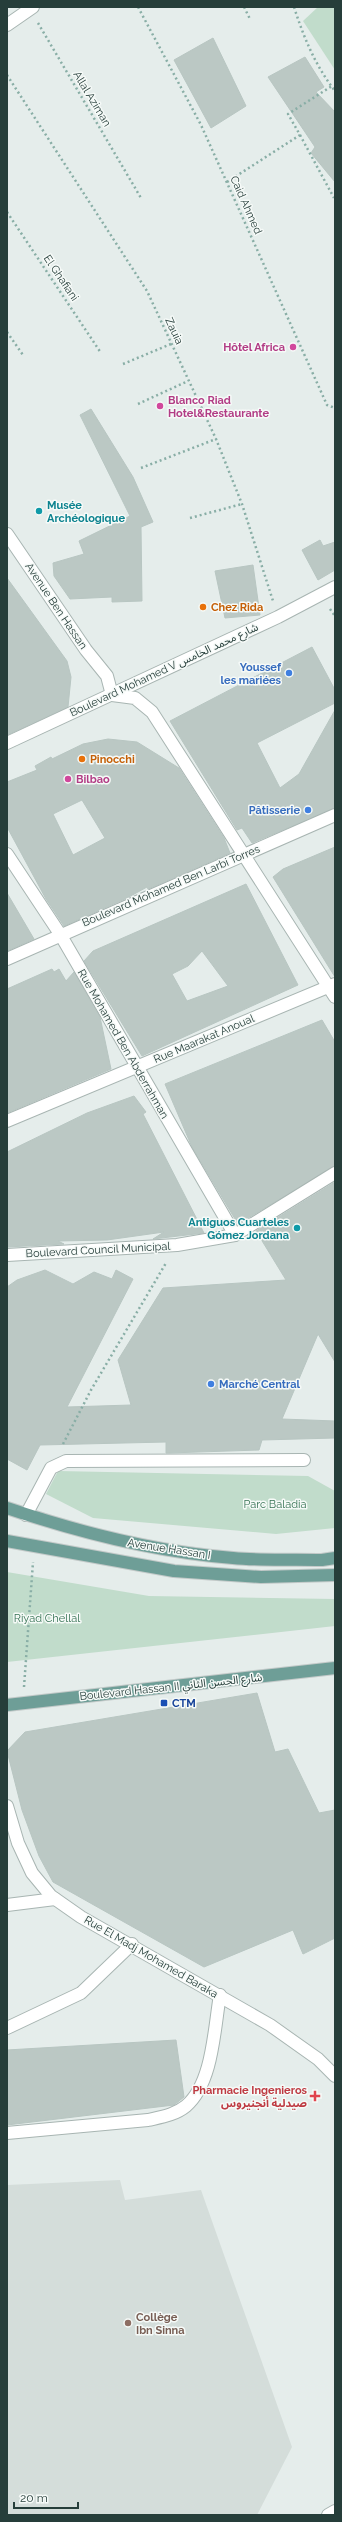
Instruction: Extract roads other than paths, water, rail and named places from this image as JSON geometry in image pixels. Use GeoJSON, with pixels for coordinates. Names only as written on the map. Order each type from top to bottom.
{"type":"FeatureCollection","features":[{"type":"Feature","properties":{"kind":"main road","name":"Avenue Hassan I"},"geometry":{"type":"LineString","coordinates":[[7,1508],[97,1537],[193,1554],[234,1558],[322,1560],[335,1558]]}},
{"type":"Feature","properties":{"kind":"main road","name":"Avenue Hassan I"},"geometry":{"type":"LineString","coordinates":[[7,1541],[174,1572],[261,1577],[335,1575]]}},
{"type":"Feature","properties":{"kind":"main road","name":"Boulevard Hassan II شارع الحسن الثاني"},"geometry":{"type":"LineString","coordinates":[[7,1705],[335,1668]]}},
{"type":"Feature","properties":{"kind":"street"},"geometry":{"type":"LineString","coordinates":[[7,25],[31,8]]}},
{"type":"Feature","properties":{"kind":"street","name":"Avenue Ben Hassan"},"geometry":{"type":"LineString","coordinates":[[9,538],[86,650],[107,676],[112,695]]}},
{"type":"Feature","properties":{"kind":"street","name":"Boulevard Mohamed V شارع محمد الخامس"},"geometry":{"type":"LineString","coordinates":[[7,743],[278,617],[335,587]]}},
{"type":"Feature","properties":{"kind":"street"},"geometry":{"type":"LineString","coordinates":[[112,695],[135,698],[152,712],[244,854],[332,985],[335,997]]}},
{"type":"Feature","properties":{"kind":"street","name":"Boulevard Mohamed Ben Larbi Torres"},"geometry":{"type":"LineString","coordinates":[[7,959],[60,934],[335,815]]}},
{"type":"Feature","properties":{"kind":"street","name":"Rue Mohamed Ben Abderrahman"},"geometry":{"type":"LineString","coordinates":[[7,854],[60,934],[136,1068],[235,1235]]}},
{"type":"Feature","properties":{"kind":"street","name":"Rue Maarakat Anoual"},"geometry":{"type":"LineString","coordinates":[[7,1122],[332,985]]}},
{"type":"Feature","properties":{"kind":"street"},"geometry":{"type":"LineString","coordinates":[[235,1235],[335,1173]]}},
{"type":"Feature","properties":{"kind":"street","name":"Boulevard Council Municipal"},"geometry":{"type":"LineString","coordinates":[[7,1255],[178,1245],[235,1235]]}},
{"type":"Feature","properties":{"kind":"street"},"geometry":{"type":"LineString","coordinates":[[26,1515],[51,1468],[72,1460],[304,1460]]}},
{"type":"Feature","properties":{"kind":"street","name":"Rue El Madj Mohamed Baraka"},"geometry":{"type":"LineString","coordinates":[[7,1806],[18,1843],[32,1873],[55,1899],[81,1917],[132,1944],[270,2025],[318,2059],[335,2076]]}},
{"type":"Feature","properties":{"kind":"street"},"geometry":{"type":"LineString","coordinates":[[7,1905],[55,1899]]}},
{"type":"Feature","properties":{"kind":"street"},"geometry":{"type":"LineString","coordinates":[[7,2028],[81,1993],[132,1944]]}},
{"type":"Feature","properties":{"kind":"street"},"geometry":{"type":"LineString","coordinates":[[7,2133],[148,2120],[171,2115],[186,2106],[205,2080],[220,1995]]}},
{"type":"Feature","properties":{"kind":"street"},"geometry":{"type":"LineString","coordinates":[[328,2515],[335,2511]]}},
{"type":"Feature","properties":{"kind":"place","name":"Hôtel Africa"},"geometry":{"type":"Point","coordinates":[293,347]}},
{"type":"Feature","properties":{"kind":"place","name":"Blanco Riad Hotel&Restaurante"},"geometry":{"type":"Point","coordinates":[160,406]}},
{"type":"Feature","properties":{"kind":"place","name":"Musée Archéologique"},"geometry":{"type":"Point","coordinates":[39,511]}},
{"type":"Feature","properties":{"kind":"place","name":"Chez Rida"},"geometry":{"type":"Point","coordinates":[203,607]}},
{"type":"Feature","properties":{"kind":"place","name":"Youssef les mariées"},"geometry":{"type":"Point","coordinates":[289,673]}},
{"type":"Feature","properties":{"kind":"place","name":"Pinocchi"},"geometry":{"type":"Point","coordinates":[82,759]}},
{"type":"Feature","properties":{"kind":"place","name":"Bilbao"},"geometry":{"type":"Point","coordinates":[68,779]}},
{"type":"Feature","properties":{"kind":"place","name":"Pâtisserie"},"geometry":{"type":"Point","coordinates":[308,810]}},
{"type":"Feature","properties":{"kind":"place","name":"Antiguos Cuarteles Gómez Jordana"},"geometry":{"type":"Point","coordinates":[297,1228]}},
{"type":"Feature","properties":{"kind":"place","name":"Marché Central"},"geometry":{"type":"Point","coordinates":[211,1384]}},
{"type":"Feature","properties":{"kind":"place","name":"CTM"},"geometry":{"type":"Point","coordinates":[164,1703]}},
{"type":"Feature","properties":{"kind":"place","name":"Pharmacie Ingenieros صيدلية أنجنيروس"},"geometry":{"type":"Point","coordinates":[315,2096]}},
{"type":"Feature","properties":{"kind":"place","name":"Collège Ibn Sinna"},"geometry":{"type":"Point","coordinates":[128,2323]}},
{"type":"Feature","properties":{"kind":"park label","name":"Parc Baladia"},"geometry":{"type":"Point","coordinates":[275,1504]}},
{"type":"Feature","properties":{"kind":"park label","name":"Riyad Chellal"},"geometry":{"type":"Point","coordinates":[47,1618]}}]}
